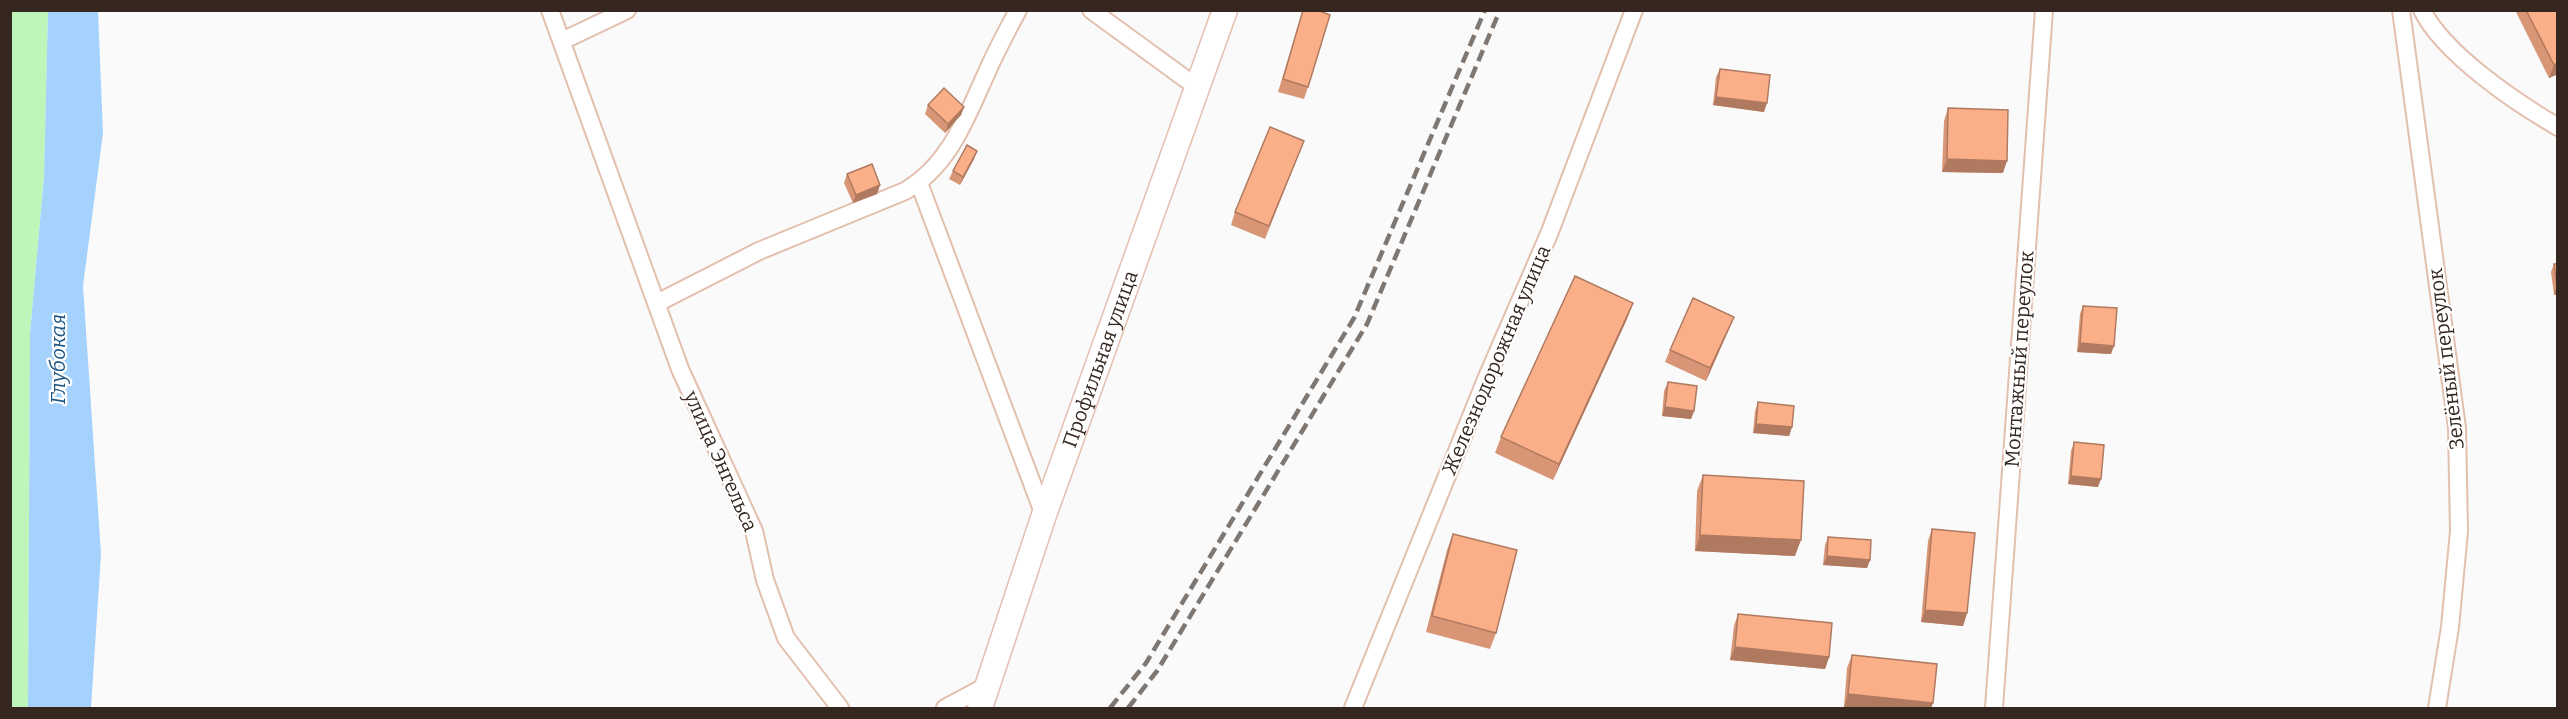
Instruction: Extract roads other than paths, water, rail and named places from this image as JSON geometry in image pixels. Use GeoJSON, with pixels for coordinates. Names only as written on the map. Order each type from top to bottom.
{"type":"FeatureCollection","features":[{"type":"Feature","properties":{"kind":"main road","name":"Профильная улица"},"geometry":{"type":"LineString","coordinates":[[983,697],[1044,515],[1225,10]]}},
{"type":"Feature","properties":{"kind":"street","name":"улица Энгельса"},"geometry":{"type":"LineString","coordinates":[[550,10],[680,369],[754,531],[765,580],[786,638],[840,708]]}},
{"type":"Feature","properties":{"kind":"street"},"geometry":{"type":"LineString","coordinates":[[562,41],[627,10]]}},
{"type":"Feature","properties":{"kind":"street"},"geometry":{"type":"LineString","coordinates":[[657,303],[759,251],[919,183],[938,164],[970,114],[998,46],[1018,10]]}},
{"type":"Feature","properties":{"kind":"street"},"geometry":{"type":"LineString","coordinates":[[1091,10],[1198,88]]}},
{"type":"Feature","properties":{"kind":"street","name":"Железнодорожная улица"},"geometry":{"type":"LineString","coordinates":[[1353,708],[1487,377],[1549,234],[1634,10]]}},
{"type":"Feature","properties":{"kind":"street","name":"Монтажный переулок"},"geometry":{"type":"LineString","coordinates":[[1994,708],[2044,10]]}},
{"type":"Feature","properties":{"kind":"street","name":"Зелёный переулок"},"geometry":{"type":"LineString","coordinates":[[2401,10],[2457,428],[2459,531],[2450,627],[2437,708]]}},
{"type":"Feature","properties":{"kind":"street"},"geometry":{"type":"LineString","coordinates":[[2422,10],[2430,26],[2486,78],[2558,127]]}},
{"type":"Feature","properties":{"kind":"street"},"geometry":{"type":"LineString","coordinates":[[919,183],[1044,515]]}},
{"type":"Feature","properties":{"kind":"street"},"geometry":{"type":"LineString","coordinates":[[945,708],[983,697]]}},
{"type":"Feature","properties":{"kind":"water","name":"Глубокая"},"geometry":{"type":"Polygon","coordinates":[[[48,11],[98,11],[103,133],[83,286],[101,554],[91,708],[28,708],[30,334],[44,176],[48,11]]]}},
{"type":"Feature","properties":{"kind":"railway"},"geometry":{"type":"LineString","coordinates":[[1110,708],[1146,663],[1354,318],[1485,10]]}},
{"type":"Feature","properties":{"kind":"railway"},"geometry":{"type":"LineString","coordinates":[[1128,708],[1157,671],[1367,324],[1500,10]]}}]}
